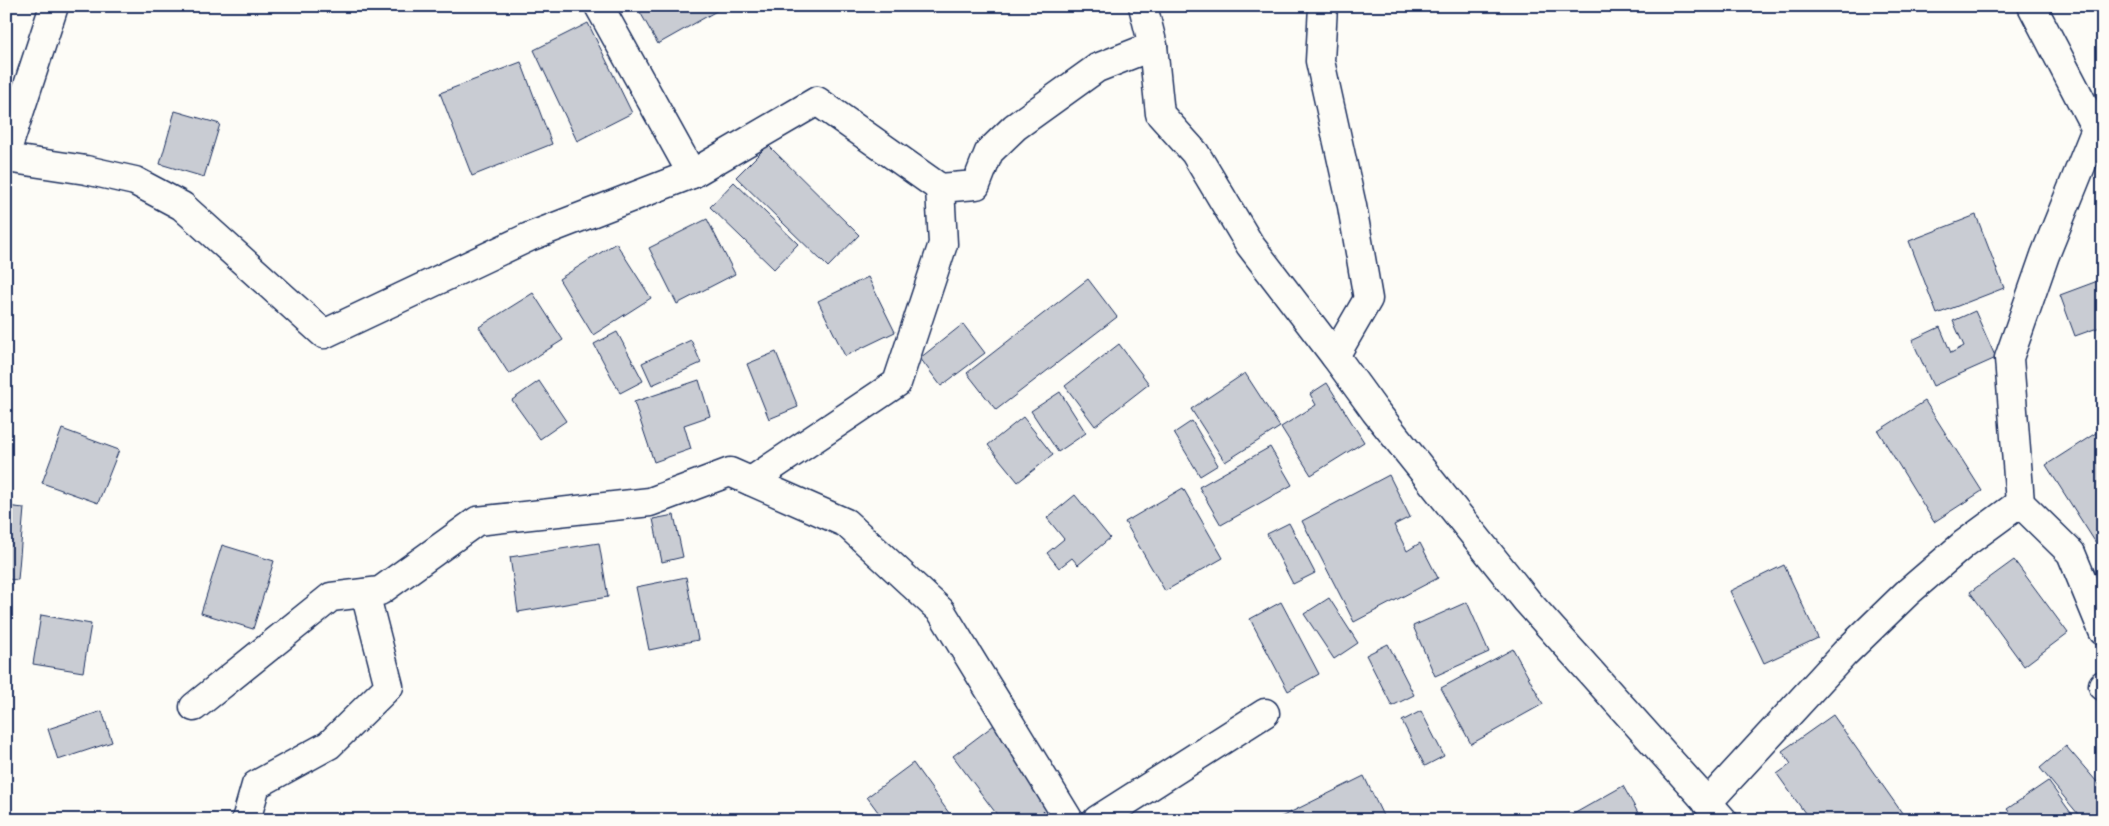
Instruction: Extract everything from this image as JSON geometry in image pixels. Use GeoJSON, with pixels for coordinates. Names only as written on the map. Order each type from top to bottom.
{"type":"FeatureCollection","features":[{"type":"Feature","properties":{"kind":"street"},"geometry":{"type":"LineString","coordinates":[[6,153],[54,6]]}},
{"type":"Feature","properties":{"kind":"street"},"geometry":{"type":"LineString","coordinates":[[599,6],[692,174]]}},
{"type":"Feature","properties":{"kind":"street"},"geometry":{"type":"LineString","coordinates":[[1143,6],[1153,46],[1160,114],[1195,152],[1250,245],[1335,356],[1374,411],[1527,601],[1715,811],[1851,646],[1907,593],[1964,544],[2020,503]]}},
{"type":"Feature","properties":{"kind":"street"},"geometry":{"type":"LineString","coordinates":[[1323,6],[1320,61],[1352,206],[1368,299],[1335,356]]}},
{"type":"Feature","properties":{"kind":"street"},"geometry":{"type":"LineString","coordinates":[[2032,6],[2096,129],[2045,255],[2009,358],[2020,503],[2071,552],[2103,631]]}},
{"type":"Feature","properties":{"kind":"street"},"geometry":{"type":"LineString","coordinates":[[6,158],[86,170],[135,180],[182,206],[324,334],[529,237],[692,174],[817,101],[940,188],[976,185],[989,152],[1015,127],[1097,68],[1153,46]]}},
{"type":"Feature","properties":{"kind":"street"},"geometry":{"type":"LineString","coordinates":[[751,481],[897,384],[943,244],[940,188]]}},
{"type":"Feature","properties":{"kind":"street"},"geometry":{"type":"LineString","coordinates":[[194,707],[331,597],[380,591],[477,521],[650,502],[730,472],[846,523],[941,611],[1069,820]]}},
{"type":"Feature","properties":{"kind":"street"},"geometry":{"type":"LineString","coordinates":[[246,820],[256,785],[329,746],[389,686],[366,593]]}},
{"type":"Feature","properties":{"kind":"street"},"geometry":{"type":"LineString","coordinates":[[1097,820],[1265,713]]}},
{"type":"Feature","properties":{"kind":"building"},"geometry":{"type":"Polygon","coordinates":[[[650,6],[718,6],[720,9],[658,44],[640,12],[650,6]]]}},
{"type":"Feature","properties":{"kind":"building"},"geometry":{"type":"Polygon","coordinates":[[[588,23],[632,113],[577,141],[534,50],[588,23]]]}},
{"type":"Feature","properties":{"kind":"building"},"geometry":{"type":"Polygon","coordinates":[[[521,62],[552,144],[472,176],[440,93],[521,62]]]}},
{"type":"Feature","properties":{"kind":"building"},"geometry":{"type":"Polygon","coordinates":[[[175,111],[220,124],[204,177],[160,164],[175,111]]]}},
{"type":"Feature","properties":{"kind":"building"},"geometry":{"type":"Polygon","coordinates":[[[768,145],[859,235],[828,267],[736,177],[768,145]]]}},
{"type":"Feature","properties":{"kind":"building"},"geometry":{"type":"Polygon","coordinates":[[[734,182],[798,244],[774,269],[710,207],[734,182]]]}},
{"type":"Feature","properties":{"kind":"building"},"geometry":{"type":"Polygon","coordinates":[[[1976,215],[2004,288],[1937,314],[1909,241],[1976,215]]]}},
{"type":"Feature","properties":{"kind":"building"},"geometry":{"type":"Polygon","coordinates":[[[707,219],[735,274],[677,304],[649,248],[707,219]]]}},
{"type":"Feature","properties":{"kind":"building"},"geometry":{"type":"Polygon","coordinates":[[[616,243],[651,298],[593,335],[559,279],[616,243]]]}},
{"type":"Feature","properties":{"kind":"building"},"geometry":{"type":"Polygon","coordinates":[[[868,277],[895,332],[845,356],[818,301],[868,277]]]}},
{"type":"Feature","properties":{"kind":"building"},"geometry":{"type":"Polygon","coordinates":[[[1088,279],[1117,317],[996,410],[967,373],[1088,279]]]}},
{"type":"Feature","properties":{"kind":"building"},"geometry":{"type":"Polygon","coordinates":[[[2103,279],[2103,326],[2075,336],[2060,295],[2103,279]]]}},
{"type":"Feature","properties":{"kind":"building"},"geometry":{"type":"Polygon","coordinates":[[[533,293],[563,340],[509,374],[479,327],[533,293]]]}},
{"type":"Feature","properties":{"kind":"building"},"geometry":{"type":"Polygon","coordinates":[[[1975,311],[1996,358],[1933,386],[1912,340],[1940,327],[1951,353],[1964,346],[1953,321],[1975,311]]]}},
{"type":"Feature","properties":{"kind":"building"},"geometry":{"type":"Polygon","coordinates":[[[963,324],[985,353],[941,386],[920,358],[963,324]]]}},
{"type":"Feature","properties":{"kind":"building"},"geometry":{"type":"Polygon","coordinates":[[[617,332],[643,381],[620,393],[594,344],[617,332]]]}},
{"type":"Feature","properties":{"kind":"building"},"geometry":{"type":"Polygon","coordinates":[[[691,340],[701,363],[652,385],[642,363],[691,340]]]}},
{"type":"Feature","properties":{"kind":"building"},"geometry":{"type":"Polygon","coordinates":[[[1119,344],[1149,384],[1095,426],[1065,386],[1119,344]]]}},
{"type":"Feature","properties":{"kind":"building"},"geometry":{"type":"Polygon","coordinates":[[[776,352],[798,407],[769,419],[747,364],[776,352]]]}},
{"type":"Feature","properties":{"kind":"building"},"geometry":{"type":"Polygon","coordinates":[[[1245,373],[1280,427],[1225,462],[1191,409],[1245,373]]]}},
{"type":"Feature","properties":{"kind":"building"},"geometry":{"type":"Polygon","coordinates":[[[699,380],[710,416],[684,425],[691,449],[654,462],[634,402],[699,380]]]}},
{"type":"Feature","properties":{"kind":"building"},"geometry":{"type":"Polygon","coordinates":[[[539,381],[566,421],[540,439],[512,400],[539,381]]]}},
{"type":"Feature","properties":{"kind":"building"},"geometry":{"type":"Polygon","coordinates":[[[1327,383],[1364,442],[1311,475],[1281,427],[1316,405],[1310,394],[1327,383]]]}},
{"type":"Feature","properties":{"kind":"building"},"geometry":{"type":"Polygon","coordinates":[[[1060,392],[1086,433],[1058,452],[1031,411],[1060,392]]]}},
{"type":"Feature","properties":{"kind":"building"},"geometry":{"type":"Polygon","coordinates":[[[1925,401],[1982,491],[1934,522],[1878,431],[1925,401]]]}},
{"type":"Feature","properties":{"kind":"building"},"geometry":{"type":"Polygon","coordinates":[[[1023,417],[1053,455],[1018,482],[988,445],[1023,417]]]}},
{"type":"Feature","properties":{"kind":"building"},"geometry":{"type":"Polygon","coordinates":[[[1192,421],[1218,465],[1200,476],[1174,433],[1192,421]]]}},
{"type":"Feature","properties":{"kind":"building"},"geometry":{"type":"Polygon","coordinates":[[[62,429],[119,450],[98,503],[42,483],[62,429]]]}},
{"type":"Feature","properties":{"kind":"building"},"geometry":{"type":"Polygon","coordinates":[[[2099,431],[2103,437],[2103,554],[2046,465],[2099,431]]]}},
{"type":"Feature","properties":{"kind":"building"},"geometry":{"type":"Polygon","coordinates":[[[1270,447],[1292,485],[1221,525],[1199,487],[1270,447]]]}},
{"type":"Feature","properties":{"kind":"building"},"geometry":{"type":"Polygon","coordinates":[[[1389,475],[1410,517],[1394,525],[1407,551],[1420,543],[1438,578],[1354,622],[1302,521],[1389,475]]]}},
{"type":"Feature","properties":{"kind":"building"},"geometry":{"type":"Polygon","coordinates":[[[1183,488],[1223,558],[1165,591],[1125,522],[1183,488]]]}},
{"type":"Feature","properties":{"kind":"building"},"geometry":{"type":"Polygon","coordinates":[[[1075,495],[1110,538],[1078,565],[1072,558],[1059,568],[1047,553],[1064,539],[1047,518],[1075,495]]]}},
{"type":"Feature","properties":{"kind":"building"},"geometry":{"type":"Polygon","coordinates":[[[6,506],[24,508],[18,580],[6,579],[6,506]]]}},
{"type":"Feature","properties":{"kind":"building"},"geometry":{"type":"Polygon","coordinates":[[[674,515],[683,557],[662,562],[653,519],[674,515]]]}},
{"type":"Feature","properties":{"kind":"building"},"geometry":{"type":"Polygon","coordinates":[[[1289,523],[1315,573],[1293,584],[1267,534],[1289,523]]]}},
{"type":"Feature","properties":{"kind":"building"},"geometry":{"type":"Polygon","coordinates":[[[599,543],[608,597],[518,612],[510,557],[599,543]]]}},
{"type":"Feature","properties":{"kind":"building"},"geometry":{"type":"Polygon","coordinates":[[[222,545],[274,561],[253,629],[201,613],[222,545]]]}},
{"type":"Feature","properties":{"kind":"building"},"geometry":{"type":"Polygon","coordinates":[[[2014,560],[2068,633],[2024,666],[1970,592],[2014,560]]]}},
{"type":"Feature","properties":{"kind":"building"},"geometry":{"type":"Polygon","coordinates":[[[1784,565],[1818,638],[1764,663],[1730,591],[1784,565]]]}},
{"type":"Feature","properties":{"kind":"building"},"geometry":{"type":"Polygon","coordinates":[[[686,577],[698,640],[649,650],[636,587],[686,577]]]}},
{"type":"Feature","properties":{"kind":"building"},"geometry":{"type":"Polygon","coordinates":[[[1329,598],[1358,643],[1334,659],[1304,614],[1329,598]]]}},
{"type":"Feature","properties":{"kind":"building"},"geometry":{"type":"Polygon","coordinates":[[[1281,602],[1319,674],[1288,691],[1250,619],[1281,602]]]}},
{"type":"Feature","properties":{"kind":"building"},"geometry":{"type":"Polygon","coordinates":[[[1467,602],[1489,652],[1435,676],[1413,626],[1467,602]]]}},
{"type":"Feature","properties":{"kind":"building"},"geometry":{"type":"Polygon","coordinates":[[[41,615],[91,624],[83,672],[33,664],[41,615]]]}},
{"type":"Feature","properties":{"kind":"building"},"geometry":{"type":"Polygon","coordinates":[[[1388,644],[1414,695],[1392,706],[1366,655],[1388,644]]]}},
{"type":"Feature","properties":{"kind":"building"},"geometry":{"type":"Polygon","coordinates":[[[1513,649],[1543,704],[1471,744],[1441,688],[1513,649]]]}},
{"type":"Feature","properties":{"kind":"building"},"geometry":{"type":"Polygon","coordinates":[[[102,711],[112,742],[58,760],[48,729],[102,711]]]}},
{"type":"Feature","properties":{"kind":"building"},"geometry":{"type":"Polygon","coordinates":[[[1421,711],[1444,756],[1425,766],[1402,721],[1421,711]]]}},
{"type":"Feature","properties":{"kind":"building"},"geometry":{"type":"Polygon","coordinates":[[[1833,715],[1907,820],[1810,820],[1777,774],[1791,764],[1782,751],[1833,715]]]}},
{"type":"Feature","properties":{"kind":"building"},"geometry":{"type":"Polygon","coordinates":[[[994,725],[1054,803],[1033,820],[1001,820],[953,756],[994,725]]]}},
{"type":"Feature","properties":{"kind":"building"},"geometry":{"type":"Polygon","coordinates":[[[2066,746],[2103,789],[2103,815],[2097,820],[2083,820],[2040,768],[2066,746]]]}},
{"type":"Feature","properties":{"kind":"building"},"geometry":{"type":"Polygon","coordinates":[[[913,763],[954,820],[884,820],[867,797],[913,763]]]}},
{"type":"Feature","properties":{"kind":"building"},"geometry":{"type":"Polygon","coordinates":[[[1364,776],[1385,820],[1275,820],[1364,776]]]}},
{"type":"Feature","properties":{"kind":"building"},"geometry":{"type":"Polygon","coordinates":[[[2048,781],[2076,820],[2015,820],[2007,809],[2048,781]]]}},
{"type":"Feature","properties":{"kind":"building"},"geometry":{"type":"Polygon","coordinates":[[[1623,786],[1642,820],[1563,820],[1623,786]]]}}]}
